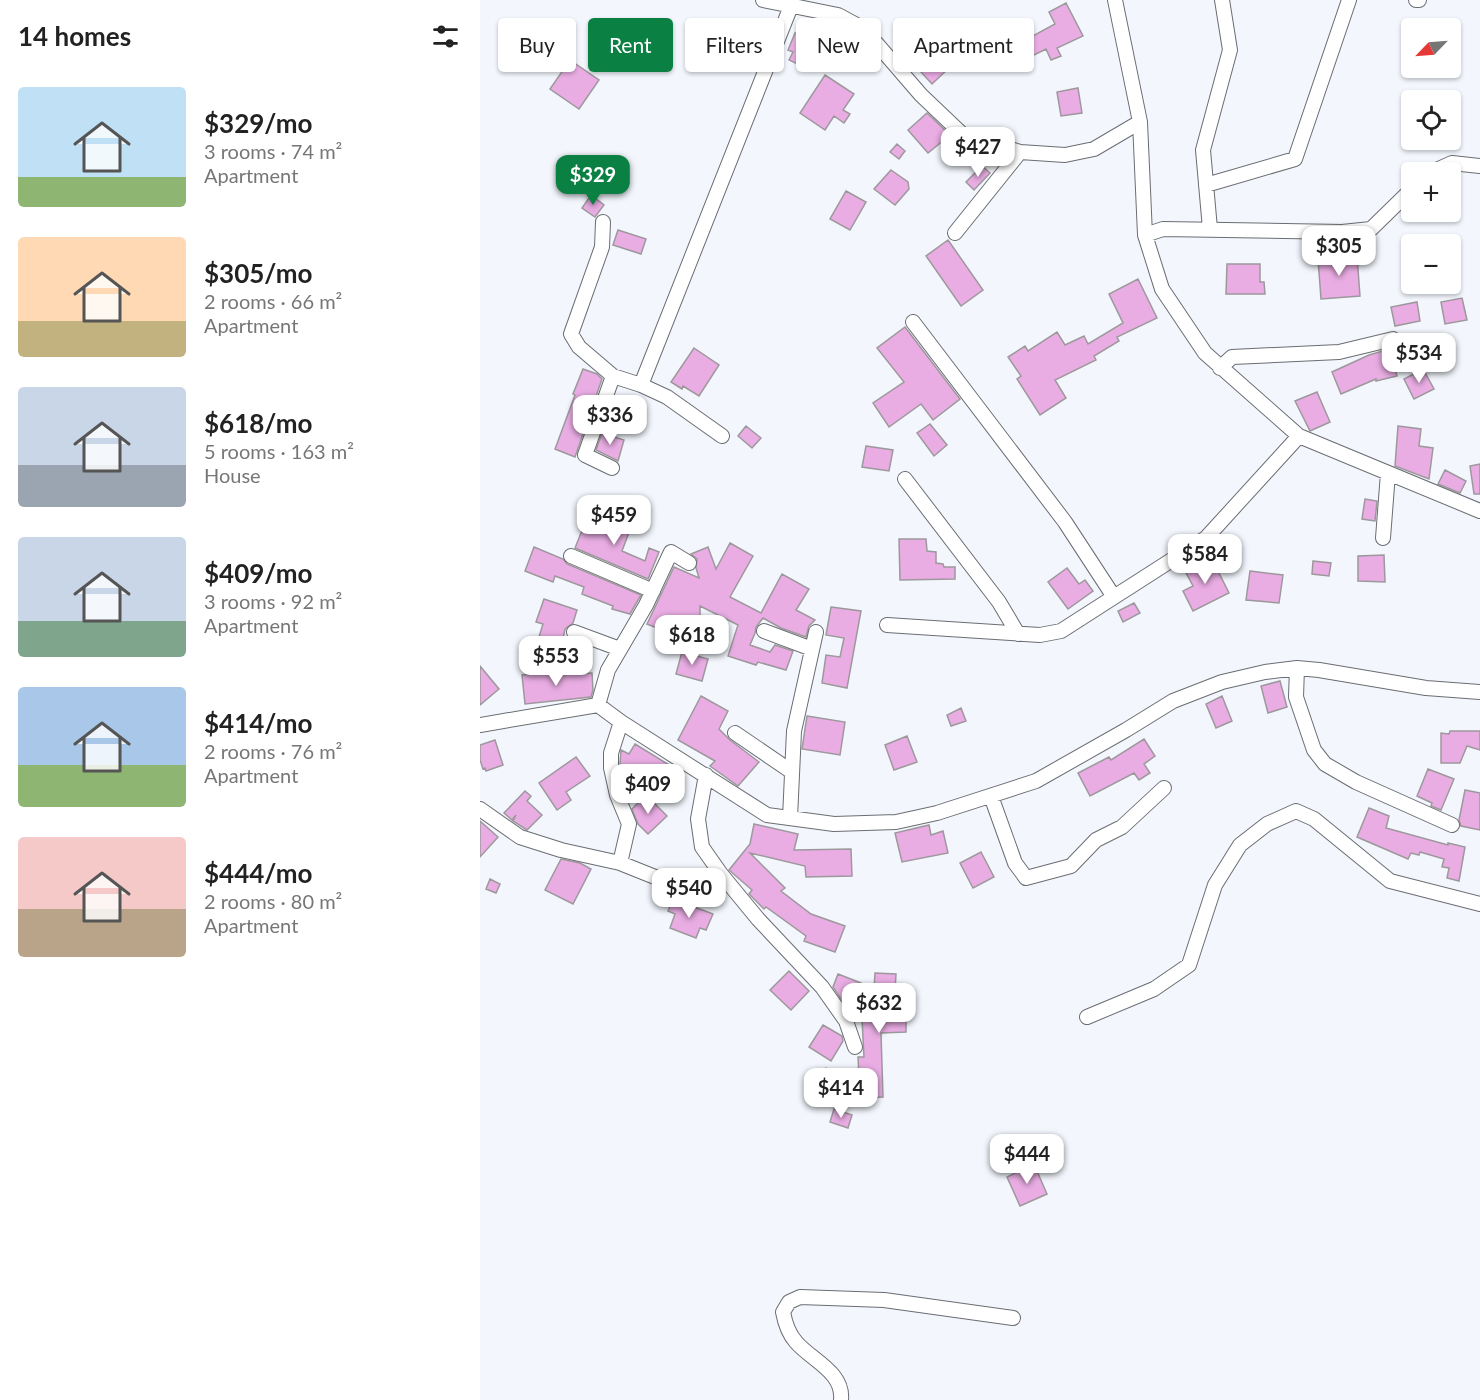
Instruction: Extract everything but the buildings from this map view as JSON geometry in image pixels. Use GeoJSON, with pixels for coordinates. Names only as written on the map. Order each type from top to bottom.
{"type":"FeatureCollection","features":[{"type":"Feature","properties":{"kind":"street"},"geometry":{"type":"LineString","coordinates":[[763,0],[838,15],[864,29],[921,95],[962,134],[1020,152],[1065,155],[1094,149],[1140,122]]}},
{"type":"Feature","properties":{"kind":"street"},"geometry":{"type":"LineString","coordinates":[[1115,0],[1140,122],[1145,235],[1162,289],[1205,354],[1299,436],[1480,512]]}},
{"type":"Feature","properties":{"kind":"street"},"geometry":{"type":"LineString","coordinates":[[1210,229],[1203,150],[1230,50],[1222,0]]}},
{"type":"Feature","properties":{"kind":"street"},"geometry":{"type":"LineString","coordinates":[[1206,185],[1295,159],[1349,0]]}},
{"type":"Feature","properties":{"kind":"street"},"geometry":{"type":"LineString","coordinates":[[641,385],[791,6]]}},
{"type":"Feature","properties":{"kind":"street"},"geometry":{"type":"LineString","coordinates":[[955,233],[1020,152]]}},
{"type":"Feature","properties":{"kind":"street"},"geometry":{"type":"LineString","coordinates":[[1461,164],[1480,166]]}},
{"type":"Feature","properties":{"kind":"street"},"geometry":{"type":"LineString","coordinates":[[1145,235],[1163,229],[1342,232],[1371,229],[1401,200]]}},
{"type":"Feature","properties":{"kind":"street"},"geometry":{"type":"LineString","coordinates":[[603,222],[602,247],[571,334],[579,347],[613,376],[667,397],[722,436]]}},
{"type":"Feature","properties":{"kind":"street"},"geometry":{"type":"LineString","coordinates":[[913,322],[1065,522],[1114,597]]}},
{"type":"Feature","properties":{"kind":"street"},"geometry":{"type":"LineString","coordinates":[[1220,368],[1232,357],[1339,352],[1394,339]]}},
{"type":"Feature","properties":{"kind":"street"},"geometry":{"type":"LineString","coordinates":[[612,468],[585,454],[613,376]]}},
{"type":"Feature","properties":{"kind":"street"},"geometry":{"type":"LineString","coordinates":[[887,625],[1040,635],[1061,631],[1206,538],[1299,436]]}},
{"type":"Feature","properties":{"kind":"street"},"geometry":{"type":"LineString","coordinates":[[1383,538],[1388,473]]}},
{"type":"Feature","properties":{"kind":"street"},"geometry":{"type":"LineString","coordinates":[[905,479],[999,602],[1018,634]]}},
{"type":"Feature","properties":{"kind":"street"},"geometry":{"type":"LineString","coordinates":[[598,705],[608,670],[653,591],[670,552],[688,563]]}},
{"type":"Feature","properties":{"kind":"street"},"geometry":{"type":"LineString","coordinates":[[571,556],[653,591]]}},
{"type":"Feature","properties":{"kind":"street"},"geometry":{"type":"LineString","coordinates":[[764,631],[812,649]]}},
{"type":"Feature","properties":{"kind":"street"},"geometry":{"type":"LineString","coordinates":[[574,632],[620,649]]}},
{"type":"Feature","properties":{"kind":"street"},"geometry":{"type":"LineString","coordinates":[[790,818],[794,731],[816,632]]}},
{"type":"Feature","properties":{"kind":"street"},"geometry":{"type":"LineString","coordinates":[[480,725],[598,705],[767,815],[834,824],[896,822],[938,813],[1036,781],[1173,701],[1222,682],[1265,672],[1297,668],[1426,688],[1480,692]]}},
{"type":"Feature","properties":{"kind":"street"},"geometry":{"type":"LineString","coordinates":[[1297,668],[1296,697],[1314,750],[1325,764],[1356,782],[1452,825]]}},
{"type":"Feature","properties":{"kind":"street"},"geometry":{"type":"LineString","coordinates":[[620,863],[629,824],[617,795],[611,768],[611,753],[621,722]]}},
{"type":"Feature","properties":{"kind":"street"},"geometry":{"type":"LineString","coordinates":[[735,733],[792,772]]}},
{"type":"Feature","properties":{"kind":"street"},"geometry":{"type":"LineString","coordinates":[[706,775],[698,819],[702,847],[758,919],[822,987],[846,1021],[855,1047]]}},
{"type":"Feature","properties":{"kind":"street"},"geometry":{"type":"LineString","coordinates":[[991,796],[1015,863],[1026,878],[1071,866],[1096,840],[1122,827],[1164,788]]}},
{"type":"Feature","properties":{"kind":"street"},"geometry":{"type":"LineString","coordinates":[[480,809],[520,837],[561,850],[620,863],[705,897]]}},
{"type":"Feature","properties":{"kind":"street"},"geometry":{"type":"LineString","coordinates":[[1087,1017],[1154,989],[1189,965],[1215,885],[1240,845],[1267,824],[1296,811],[1314,819],[1390,881],[1480,904]]}},
{"type":"Feature","properties":{"kind":"street"},"geometry":{"type":"LineString","coordinates":[[841,1400],[839,1385],[832,1373],[796,1342],[786,1328],[783,1312],[789,1302],[800,1297],[884,1300],[1013,1318]]}}]}
